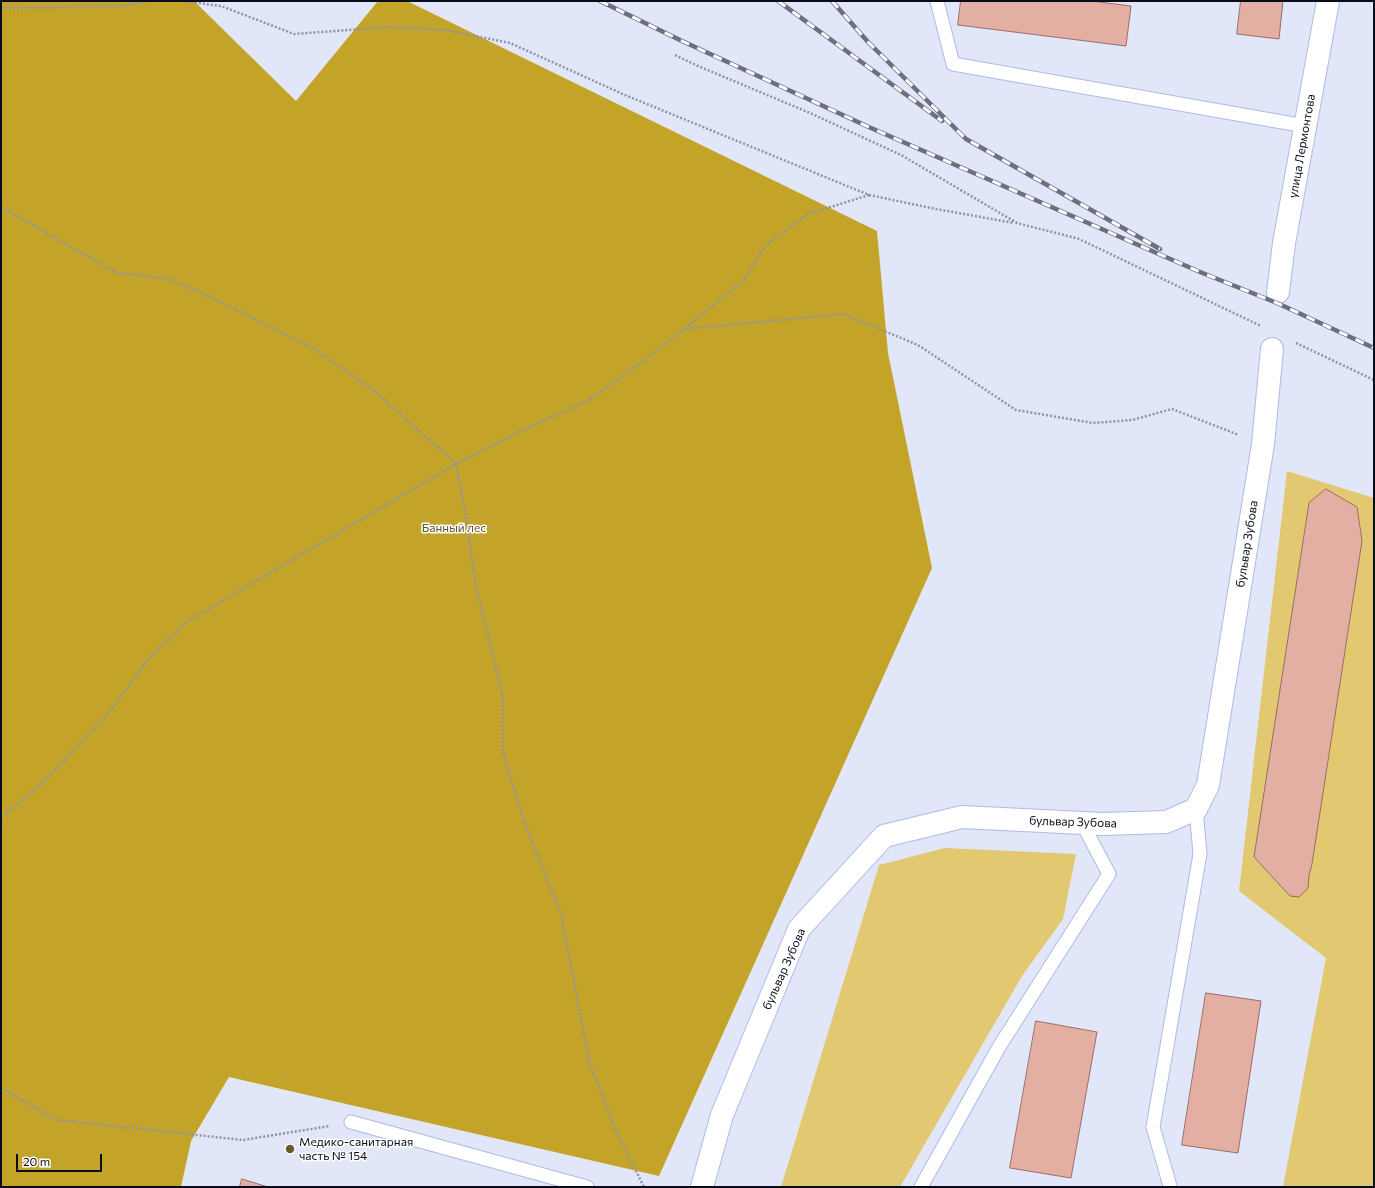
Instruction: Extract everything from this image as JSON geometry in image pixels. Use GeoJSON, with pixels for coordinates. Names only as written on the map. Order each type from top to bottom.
{"type":"FeatureCollection","features":[{"type":"Feature","properties":{"kind":"street","name":"улица Лермонтова"},"geometry":{"type":"LineString","coordinates":[[1278,292],[1284,243],[1328,1]]}},
{"type":"Feature","properties":{"kind":"street","name":"бульвар Зубова"},"geometry":{"type":"LineString","coordinates":[[702,1187],[722,1115],[799,929],[884,836],[962,817],[1103,824],[1166,822],[1196,809],[1208,785],[1263,444],[1269,339]]}},
{"type":"Feature","properties":{"kind":"lane"},"geometry":{"type":"LineString","coordinates":[[937,1],[953,64],[1305,126]]}},
{"type":"Feature","properties":{"kind":"lane"},"geometry":{"type":"LineString","coordinates":[[1170,1186],[1153,1127],[1200,854],[1196,809]]}},
{"type":"Feature","properties":{"kind":"lane"},"geometry":{"type":"LineString","coordinates":[[921,1187],[999,1047],[1110,874],[1082,823]]}},
{"type":"Feature","properties":{"kind":"lane"},"geometry":{"type":"LineString","coordinates":[[351,1122],[587,1187]]}},
{"type":"Feature","properties":{"kind":"path"},"geometry":{"type":"LineString","coordinates":[[1,8],[121,6],[148,1]]}},
{"type":"Feature","properties":{"kind":"path"},"geometry":{"type":"LineString","coordinates":[[183,1],[221,6],[294,34],[389,26],[446,30],[510,43],[625,96],[869,196],[936,210],[1017,223],[1079,239],[1269,339]]}},
{"type":"Feature","properties":{"kind":"path"},"geometry":{"type":"LineString","coordinates":[[676,55],[698,66],[810,113],[901,155],[1017,223]]}},
{"type":"Feature","properties":{"kind":"path"},"geometry":{"type":"LineString","coordinates":[[1,818],[45,781],[111,710],[151,656],[188,621],[456,464],[521,430],[588,400],[649,357],[744,280],[765,246],[808,214],[869,196]]}},
{"type":"Feature","properties":{"kind":"path"},"geometry":{"type":"LineString","coordinates":[[1,207],[117,273],[170,279],[223,303],[313,348],[373,390],[456,464],[475,580],[503,699],[502,749],[524,821],[561,914],[589,1061],[615,1129],[644,1187]]}},
{"type":"Feature","properties":{"kind":"path"},"geometry":{"type":"LineString","coordinates":[[684,329],[843,314],[918,346],[1016,410],[1093,423],[1132,420],[1172,409],[1263,444]]}},
{"type":"Feature","properties":{"kind":"path"},"geometry":{"type":"LineString","coordinates":[[1295,342],[1374,380]]}},
{"type":"Feature","properties":{"kind":"path"},"geometry":{"type":"LineString","coordinates":[[1,1088],[57,1120],[243,1140],[351,1122]]}},
{"type":"Feature","properties":{"kind":"shaded area"},"geometry":{"type":"Polygon","coordinates":[[[1287,471],[1374,498],[1374,1185],[1372,1187],[1283,1187],[1326,958],[1239,891],[1287,471]]]}},
{"type":"Feature","properties":{"kind":"shaded area"},"geometry":{"type":"Polygon","coordinates":[[[945,848],[1076,854],[1063,919],[1022,976],[900,1187],[781,1187],[879,865],[945,848]]]}},
{"type":"Feature","properties":{"kind":"green space","name":"Банный лес"},"geometry":{"type":"Polygon","coordinates":[[[1,1],[194,1],[296,101],[378,1],[407,1],[877,231],[888,353],[932,568],[659,1176],[229,1077],[191,1141],[181,1187],[1,1187],[1,1]]]}},
{"type":"Feature","properties":{"kind":"building"},"geometry":{"type":"Polygon","coordinates":[[[961,1],[1092,1],[1131,6],[1126,46],[958,25],[961,1]]]}},
{"type":"Feature","properties":{"kind":"building"},"geometry":{"type":"Polygon","coordinates":[[[1241,1],[1283,1],[1279,39],[1237,34],[1241,1]]]}},
{"type":"Feature","properties":{"kind":"building"},"geometry":{"type":"Polygon","coordinates":[[[1326,489],[1357,507],[1362,541],[1308,888],[1299,897],[1290,896],[1254,857],[1309,503],[1326,489]]]}},
{"type":"Feature","properties":{"kind":"building"},"geometry":{"type":"Polygon","coordinates":[[[1206,993],[1261,1001],[1238,1153],[1182,1145],[1206,993]]]}},
{"type":"Feature","properties":{"kind":"building"},"geometry":{"type":"Polygon","coordinates":[[[1036,1021],[1097,1032],[1071,1178],[1010,1168],[1036,1021]]]}},
{"type":"Feature","properties":{"kind":"building"},"geometry":{"type":"Polygon","coordinates":[[[242,1179],[268,1187],[240,1187],[242,1179]]]}},
{"type":"Feature","properties":{"kind":"railway"},"geometry":{"type":"LineString","coordinates":[[600,1],[682,41],[871,128],[1200,272],[1277,303],[1374,348]]}},
{"type":"Feature","properties":{"kind":"railway"},"geometry":{"type":"LineString","coordinates":[[778,1],[942,121]]}},
{"type":"Feature","properties":{"kind":"railway"},"geometry":{"type":"LineString","coordinates":[[832,1],[868,42],[966,139],[1160,249]]}},
{"type":"Feature","properties":{"kind":"place","name":"Медико-санитарная часть № 154"},"geometry":{"type":"Point","coordinates":[290,1149]}}]}
